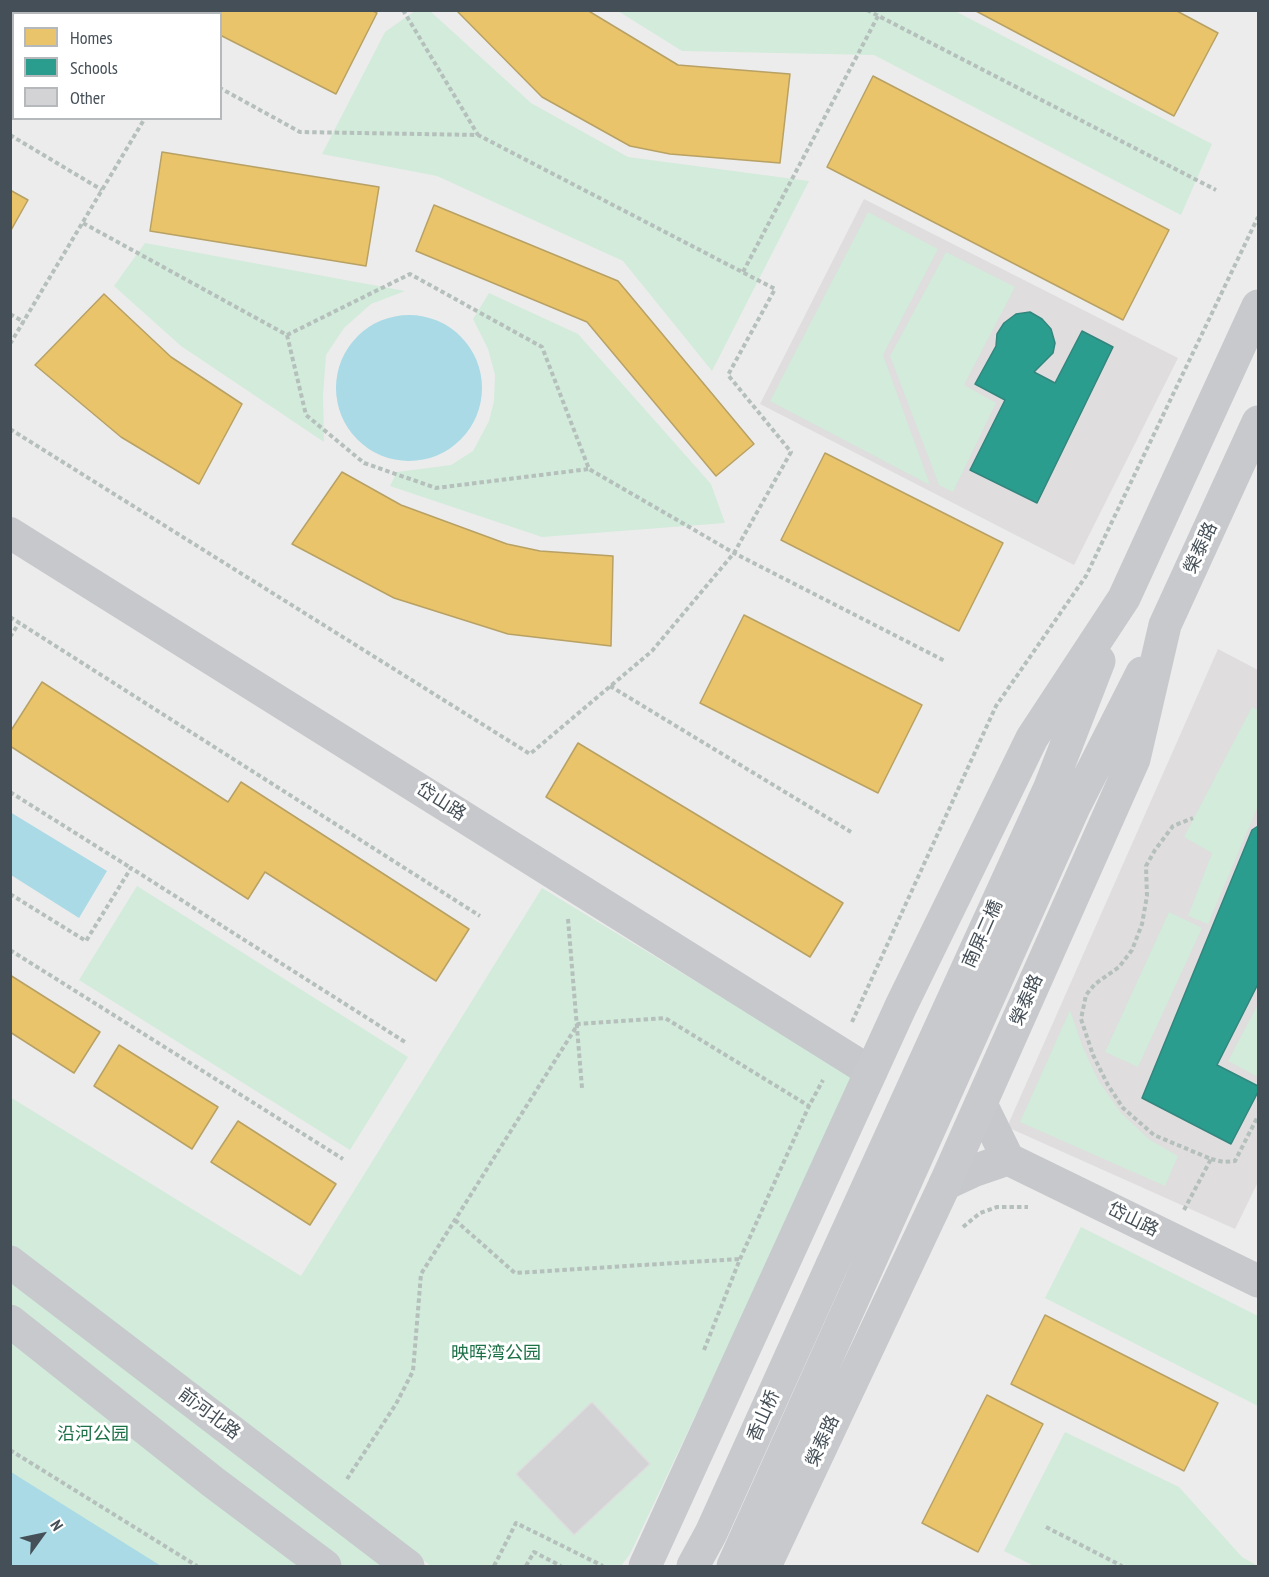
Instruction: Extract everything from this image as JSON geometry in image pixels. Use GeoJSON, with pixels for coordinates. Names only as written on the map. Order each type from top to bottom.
{"type":"FeatureCollection","features":[{"type":"Feature","properties":{"kind":"main road"},"geometry":{"type":"LineString","coordinates":[[694,1566],[651,1555],[871,1072],[1032,738],[1124,598],[1258,306]]}},
{"type":"Feature","properties":{"kind":"main road","name":"榮泰路"},"geometry":{"type":"LineString","coordinates":[[765,1566],[945,1184],[1134,759],[1165,625],[1258,422]]}},
{"type":"Feature","properties":{"kind":"main road","name":"南屏二橋"},"geometry":{"type":"LineString","coordinates":[[832,1265],[1050,787],[1124,598]]}},
{"type":"Feature","properties":{"kind":"main road","name":"南屏二橋"},"geometry":{"type":"LineString","coordinates":[[862,1281],[1074,807],[1165,625]]}},
{"type":"Feature","properties":{"kind":"main road","name":"前河北路"},"geometry":{"type":"LineString","coordinates":[[10,1262],[408,1566]]}},
{"type":"Feature","properties":{"kind":"main road","name":"香山桥"},"geometry":{"type":"LineString","coordinates":[[694,1566],[832,1265]]}},
{"type":"Feature","properties":{"kind":"main road","name":"香山桥"},"geometry":{"type":"LineString","coordinates":[[733,1566],[862,1281]]}},
{"type":"Feature","properties":{"kind":"main road"},"geometry":{"type":"LineString","coordinates":[[10,1321],[213,1482],[325,1566]]}},
{"type":"Feature","properties":{"kind":"street","name":"岱山路"},"geometry":{"type":"LineString","coordinates":[[10,533],[871,1072]]}},
{"type":"Feature","properties":{"kind":"street"},"geometry":{"type":"LineString","coordinates":[[945,1184],[1008,1159],[981,1104]]}},
{"type":"Feature","properties":{"kind":"street","name":"岱山路"},"geometry":{"type":"LineString","coordinates":[[1008,1159],[1258,1281]]}},
{"type":"Feature","properties":{"kind":"path"},"geometry":{"type":"LineString","coordinates":[[402,10],[478,135]]}},
{"type":"Feature","properties":{"kind":"path"},"geometry":{"type":"LineString","coordinates":[[867,10],[1216,190]]}},
{"type":"Feature","properties":{"kind":"path"},"geometry":{"type":"LineString","coordinates":[[743,272],[878,16]]}},
{"type":"Feature","properties":{"kind":"path"},"geometry":{"type":"LineString","coordinates":[[10,429],[530,754],[652,651],[734,554],[791,452],[728,375],[775,289],[478,135],[300,132],[222,89]]}},
{"type":"Feature","properties":{"kind":"path"},"geometry":{"type":"LineString","coordinates":[[10,344],[144,120]]}},
{"type":"Feature","properties":{"kind":"path"},"geometry":{"type":"LineString","coordinates":[[10,135],[102,190]]}},
{"type":"Feature","properties":{"kind":"path"},"geometry":{"type":"LineString","coordinates":[[83,223],[287,335],[306,415],[364,462],[436,488],[589,469],[734,554],[945,661]]}},
{"type":"Feature","properties":{"kind":"path"},"geometry":{"type":"LineString","coordinates":[[287,335],[410,274],[542,347],[589,469]]}},
{"type":"Feature","properties":{"kind":"path"},"geometry":{"type":"LineString","coordinates":[[10,314],[24,322]]}},
{"type":"Feature","properties":{"kind":"path"},"geometry":{"type":"LineString","coordinates":[[10,617],[480,916]]}},
{"type":"Feature","properties":{"kind":"path"},"geometry":{"type":"LineString","coordinates":[[10,637],[19,623]]}},
{"type":"Feature","properties":{"kind":"path"},"geometry":{"type":"LineString","coordinates":[[610,686],[851,832]]}},
{"type":"Feature","properties":{"kind":"path"},"geometry":{"type":"LineString","coordinates":[[10,792],[405,1042]]}},
{"type":"Feature","properties":{"kind":"path"},"geometry":{"type":"LineString","coordinates":[[1193,818],[1173,826],[1146,866],[1147,896],[1142,924],[1132,950],[1119,967],[1095,984],[1086,995],[1081,1019],[1093,1055],[1108,1085],[1123,1108],[1154,1135],[1211,1159],[1224,1162],[1235,1161],[1258,1116]]}},
{"type":"Feature","properties":{"kind":"path"},"geometry":{"type":"LineString","coordinates":[[10,894],[86,942],[131,868]]}},
{"type":"Feature","properties":{"kind":"path"},"geometry":{"type":"LineString","coordinates":[[565,880],[582,1088]]}},
{"type":"Feature","properties":{"kind":"path"},"geometry":{"type":"LineString","coordinates":[[10,950],[343,1159]]}},
{"type":"Feature","properties":{"kind":"path"},"geometry":{"type":"LineString","coordinates":[[578,1024],[665,1018],[809,1106]]}},
{"type":"Feature","properties":{"kind":"path"},"geometry":{"type":"LineString","coordinates":[[330,1506],[396,1404],[413,1371],[421,1274],[578,1024]]}},
{"type":"Feature","properties":{"kind":"path"},"geometry":{"type":"LineString","coordinates":[[1170,1238],[1211,1159]]}},
{"type":"Feature","properties":{"kind":"path"},"geometry":{"type":"LineString","coordinates":[[958,1232],[980,1213],[1014,1206],[1032,1208]]}},
{"type":"Feature","properties":{"kind":"path"},"geometry":{"type":"LineString","coordinates":[[454,1220],[515,1273],[740,1259]]}},
{"type":"Feature","properties":{"kind":"path"},"geometry":{"type":"LineString","coordinates":[[10,1450],[197,1566]]}},
{"type":"Feature","properties":{"kind":"path"},"geometry":{"type":"LineString","coordinates":[[494,1566],[516,1523],[603,1566]]}},
{"type":"Feature","properties":{"kind":"path"},"geometry":{"type":"LineString","coordinates":[[1046,1527],[1122,1566]]}},
{"type":"Feature","properties":{"kind":"path"},"geometry":{"type":"LineString","coordinates":[[526,1566],[534,1552],[561,1566]]}},
{"type":"Feature","properties":{"kind":"shaded area"},"geometry":{"type":"Polygon","coordinates":[[[864,199],[1178,358],[1074,565],[760,404],[864,199]]]}},
{"type":"Feature","properties":{"kind":"shaded area"},"geometry":{"type":"Polygon","coordinates":[[[1218,649],[1258,670],[1258,1182],[1235,1229],[1007,1127],[1218,649]]]}},
{"type":"Feature","properties":{"kind":"green space"},"geometry":{"type":"Polygon","coordinates":[[[416,10],[430,11],[531,103],[628,157],[809,181],[712,371],[623,261],[437,176],[322,154],[385,32],[416,10]]]}},
{"type":"Feature","properties":{"kind":"green space"},"geometry":{"type":"Polygon","coordinates":[[[618,11],[955,11],[1212,144],[1181,215],[874,55],[682,51],[618,11]]]}},
{"type":"Feature","properties":{"kind":"green space"},"geometry":{"type":"Polygon","coordinates":[[[868,212],[938,249],[883,355],[930,485],[770,401],[868,212]]]}},
{"type":"Feature","properties":{"kind":"green space"},"geometry":{"type":"Polygon","coordinates":[[[145,243],[405,291],[371,304],[344,328],[326,355],[323,395],[324,442],[181,346],[114,286],[145,243]]]}},
{"type":"Feature","properties":{"kind":"green space"},"geometry":{"type":"Polygon","coordinates":[[[946,252],[1015,287],[964,385],[996,403],[953,492],[939,485],[890,356],[946,252]]]}},
{"type":"Feature","properties":{"kind":"green space"},"geometry":{"type":"Polygon","coordinates":[[[489,293],[578,334],[711,484],[725,523],[542,537],[390,486],[397,472],[451,465],[473,451],[489,421],[494,401],[495,375],[488,349],[473,319],[489,293]]]}},
{"type":"Feature","properties":{"kind":"green space"},"geometry":{"type":"Polygon","coordinates":[[[1252,707],[1258,710],[1258,806],[1208,924],[1188,916],[1212,853],[1184,837],[1252,707]]]}},
{"type":"Feature","properties":{"kind":"green space"},"geometry":{"type":"Polygon","coordinates":[[[137,886],[408,1057],[350,1150],[79,980],[137,886]]]}},
{"type":"Feature","properties":{"kind":"green space","name":"映晖湾公园"},"geometry":{"type":"Polygon","coordinates":[[[542,888],[855,1078],[630,1554],[621,1566],[431,1566],[11,1246],[10,1097],[301,1276],[542,888]]]}},
{"type":"Feature","properties":{"kind":"green space"},"geometry":{"type":"Polygon","coordinates":[[[1169,912],[1202,928],[1138,1067],[1105,1052],[1169,912]]]}},
{"type":"Feature","properties":{"kind":"green space"},"geometry":{"type":"Polygon","coordinates":[[[1258,1004],[1258,1077],[1228,1061],[1258,1004]]]}},
{"type":"Feature","properties":{"kind":"green space"},"geometry":{"type":"Polygon","coordinates":[[[1070,1010],[1082,1045],[1098,1080],[1121,1113],[1150,1140],[1178,1156],[1165,1186],[1020,1122],[1070,1010]]]}},
{"type":"Feature","properties":{"kind":"green space"},"geometry":{"type":"Polygon","coordinates":[[[1081,1227],[1258,1316],[1258,1406],[1045,1298],[1081,1227]]]}},
{"type":"Feature","properties":{"kind":"green space","name":"沿河公园"},"geometry":{"type":"Polygon","coordinates":[[[10,1278],[393,1566],[158,1566],[11,1474],[10,1278]]]}},
{"type":"Feature","properties":{"kind":"green space"},"geometry":{"type":"Polygon","coordinates":[[[1065,1432],[1179,1487],[1242,1557],[1258,1566],[1034,1566],[1004,1551],[1065,1432]]]}},
{"type":"Feature","properties":{"kind":"water"},"geometry":{"type":"Polygon","coordinates":[[[409,315],[437,320],[461,336],[477,360],[482,388],[477,416],[461,440],[437,456],[409,461],[381,456],[357,440],[341,416],[336,388],[341,360],[357,336],[381,320],[409,315]]]}},
{"type":"Feature","properties":{"kind":"water"},"geometry":{"type":"Polygon","coordinates":[[[10,812],[107,871],[79,918],[11,875],[10,812]]]}},
{"type":"Feature","properties":{"kind":"water"},"geometry":{"type":"Polygon","coordinates":[[[11,1472],[161,1566],[11,1566],[11,1472]]]}},
{"type":"Feature","properties":{"kind":"building: Homes"},"geometry":{"type":"Polygon","coordinates":[[[217,10],[371,10],[377,13],[336,94],[222,36],[222,12],[216,12],[217,10]]]}},
{"type":"Feature","properties":{"kind":"building: Homes"},"geometry":{"type":"Polygon","coordinates":[[[456,10],[587,10],[678,65],[790,74],[780,163],[670,154],[630,146],[542,97],[456,10]]]}},
{"type":"Feature","properties":{"kind":"building: Homes"},"geometry":{"type":"Polygon","coordinates":[[[974,10],[1175,10],[1218,33],[1174,116],[974,10]]]}},
{"type":"Feature","properties":{"kind":"building: Homes"},"geometry":{"type":"Polygon","coordinates":[[[10,22],[12,23],[12,86],[10,85],[10,22]]]}},
{"type":"Feature","properties":{"kind":"building: Homes"},"geometry":{"type":"Polygon","coordinates":[[[873,76],[1169,230],[1123,320],[827,167],[873,76]]]}},
{"type":"Feature","properties":{"kind":"building: Homes"},"geometry":{"type":"Polygon","coordinates":[[[162,152],[379,187],[366,266],[150,231],[162,152]]]}},
{"type":"Feature","properties":{"kind":"building: Homes"},"geometry":{"type":"Polygon","coordinates":[[[10,190],[28,200],[10,232],[10,190]]]}},
{"type":"Feature","properties":{"kind":"building: Homes"},"geometry":{"type":"Polygon","coordinates":[[[434,205],[618,281],[754,444],[716,476],[587,322],[416,251],[434,205]]]}},
{"type":"Feature","properties":{"kind":"building: Homes"},"geometry":{"type":"Polygon","coordinates":[[[104,294],[171,357],[242,404],[199,484],[121,437],[35,365],[104,294]]]}},
{"type":"Feature","properties":{"kind":"building: Homes"},"geometry":{"type":"Polygon","coordinates":[[[825,453],[1003,543],[959,631],[781,540],[825,453]]]}},
{"type":"Feature","properties":{"kind":"building: Homes"},"geometry":{"type":"Polygon","coordinates":[[[342,472],[401,505],[507,544],[540,551],[613,556],[611,646],[508,634],[394,598],[292,544],[342,472]]]}},
{"type":"Feature","properties":{"kind":"building: Homes"},"geometry":{"type":"Polygon","coordinates":[[[744,615],[922,705],[878,793],[700,703],[744,615]]]}},
{"type":"Feature","properties":{"kind":"building: Homes"},"geometry":{"type":"Polygon","coordinates":[[[42,682],[228,802],[241,782],[469,929],[436,981],[265,872],[248,899],[10,746],[10,732],[42,682]]]}},
{"type":"Feature","properties":{"kind":"building: Homes"},"geometry":{"type":"Polygon","coordinates":[[[578,743],[843,903],[810,957],[546,797],[578,743]]]}},
{"type":"Feature","properties":{"kind":"building: Homes"},"geometry":{"type":"Polygon","coordinates":[[[10,975],[100,1032],[74,1073],[10,1032],[10,975]]]}},
{"type":"Feature","properties":{"kind":"building: Homes"},"geometry":{"type":"Polygon","coordinates":[[[119,1045],[218,1107],[192,1149],[94,1086],[119,1045]]]}},
{"type":"Feature","properties":{"kind":"building: Homes"},"geometry":{"type":"Polygon","coordinates":[[[238,1121],[336,1184],[310,1225],[211,1162],[238,1121]]]}},
{"type":"Feature","properties":{"kind":"building: Homes"},"geometry":{"type":"Polygon","coordinates":[[[1045,1315],[1218,1403],[1184,1471],[1011,1384],[1045,1315]]]}},
{"type":"Feature","properties":{"kind":"building: Homes"},"geometry":{"type":"Polygon","coordinates":[[[987,1395],[1043,1424],[978,1552],[922,1523],[987,1395]]]}},
{"type":"Feature","properties":{"kind":"building: Schools"},"geometry":{"type":"Polygon","coordinates":[[[1030,312],[1042,319],[1051,329],[1055,343],[1053,353],[1034,372],[1055,383],[1082,331],[1113,347],[1037,503],[970,470],[1005,400],[975,384],[996,346],[997,334],[1004,323],[1016,314],[1030,312]]]}},
{"type":"Feature","properties":{"kind":"building: Schools"},"geometry":{"type":"Polygon","coordinates":[[[1258,826],[1258,984],[1217,1065],[1258,1086],[1258,1092],[1231,1144],[1142,1098],[1252,830],[1258,826]]]}},
{"type":"Feature","properties":{"kind":"building: Other"},"geometry":{"type":"Polygon","coordinates":[[[592,1402],[650,1464],[574,1535],[516,1474],[592,1402]]]}}]}
